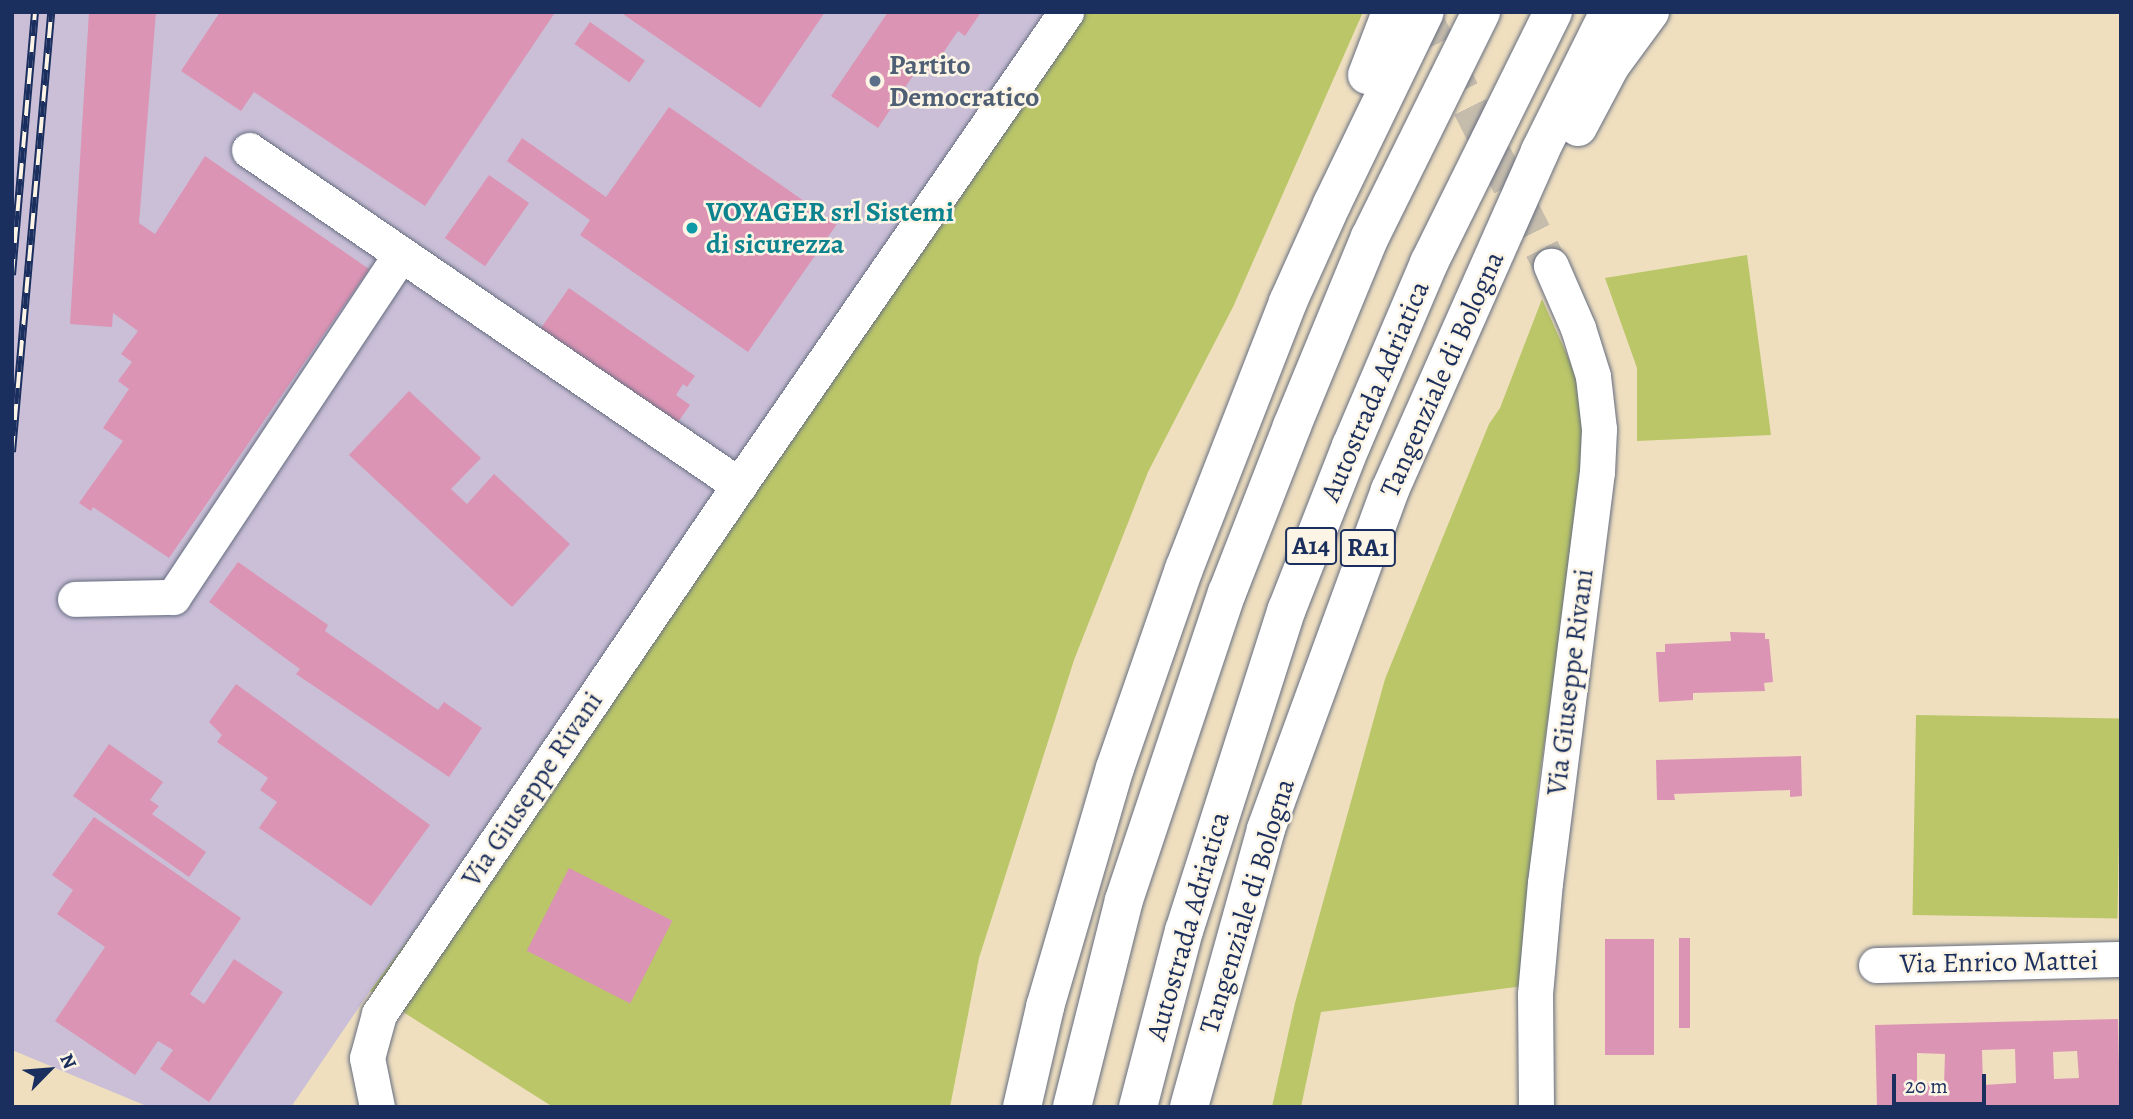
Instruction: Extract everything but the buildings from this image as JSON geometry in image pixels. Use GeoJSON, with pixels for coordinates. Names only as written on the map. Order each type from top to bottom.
{"type":"FeatureCollection","features":[{"type":"Feature","properties":{"kind":"highway"},"geometry":{"type":"LineString","coordinates":[[1332,204],[1341,130],[1385,34],[1391,12]]}},
{"type":"Feature","properties":{"kind":"highway"},"geometry":{"type":"LineString","coordinates":[[1022,1107],[1045,1007],[1080,884],[1148,668],[1244,410],[1332,204],[1425,12]]}},
{"type":"Feature","properties":{"kind":"highway","name":"A14"},"geometry":{"type":"LineString","coordinates":[[1072,1107],[1124,900],[1227,593],[1370,237],[1481,12]]}},
{"type":"Feature","properties":{"kind":"highway","name":"Autostrada Adriatica"},"geometry":{"type":"LineString","coordinates":[[1138,1107],[1184,932],[1287,609],[1351,446],[1429,263],[1522,69],[1553,12]]}},
{"type":"Feature","properties":{"kind":"highway","name":"Tangenziale di Bologna"},"geometry":{"type":"LineString","coordinates":[[1189,1107],[1265,830],[1390,490],[1461,323],[1585,55],[1609,12]]}},
{"type":"Feature","properties":{"kind":"highway"},"geometry":{"type":"LineString","coordinates":[[1357,577],[1392,529],[1555,169],[1611,65],[1650,12]]}},
{"type":"Feature","properties":{"kind":"street","name":"Via Giuseppe Rivani"},"geometry":{"type":"LineString","coordinates":[[377,1107],[370,1081],[368,1058],[379,1014],[739,485],[1066,12]]}},
{"type":"Feature","properties":{"kind":"street"},"geometry":{"type":"LineString","coordinates":[[249,150],[739,485]]}},
{"type":"Feature","properties":{"kind":"street"},"geometry":{"type":"LineString","coordinates":[[75,599],[173,597],[400,255]]}},
{"type":"Feature","properties":{"kind":"street","name":"Via Giuseppe Rivani"},"geometry":{"type":"LineString","coordinates":[[1536,1107],[1535,994],[1545,883],[1597,472],[1599,429],[1593,376],[1578,328],[1551,266]]}},
{"type":"Feature","properties":{"kind":"street","name":"Via Enrico Mattei"},"geometry":{"type":"LineString","coordinates":[[1876,965],[2121,959]]}},
{"type":"Feature","properties":{"kind":"shaded area"},"geometry":{"type":"Polygon","coordinates":[[[12,12],[1080,12],[859,333],[370,991],[291,1107],[149,1107],[12,1050],[12,12]]]}},
{"type":"Feature","properties":{"kind":"green space"},"geometry":{"type":"Polygon","coordinates":[[[1080,12],[1363,12],[1233,307],[1148,472],[1074,660],[979,958],[950,1107],[553,1107],[370,991],[859,333],[1080,12]]]}},
{"type":"Feature","properties":{"kind":"green space"},"geometry":{"type":"Polygon","coordinates":[[[1747,255],[1771,435],[1637,441],[1637,368],[1605,278],[1747,255]]]}},
{"type":"Feature","properties":{"kind":"green space"},"geometry":{"type":"Polygon","coordinates":[[[1542,299],[1584,393],[1588,449],[1537,793],[1524,986],[1321,1012],[1301,1107],[1272,1107],[1295,1003],[1385,679],[1489,424],[1500,408],[1542,299]]]}},
{"type":"Feature","properties":{"kind":"green space"},"geometry":{"type":"Polygon","coordinates":[[[1916,715],[2121,719],[2117,919],[1913,915],[1916,715]]]}},
{"type":"Feature","properties":{"kind":"tunnel"},"geometry":{"type":"LineString","coordinates":[[1422,12],[1551,266]]}},
{"type":"Feature","properties":{"kind":"railway"},"geometry":{"type":"LineString","coordinates":[[12,275],[35,12]]}},
{"type":"Feature","properties":{"kind":"railway"},"geometry":{"type":"LineString","coordinates":[[12,452],[51,12]]}},
{"type":"Feature","properties":{"kind":"place","name":"Partito Democratico"},"geometry":{"type":"Point","coordinates":[875,81]}},
{"type":"Feature","properties":{"kind":"place","name":"VOYAGER srl Sistemi di sicurezza"},"geometry":{"type":"Point","coordinates":[692,228]}}]}
